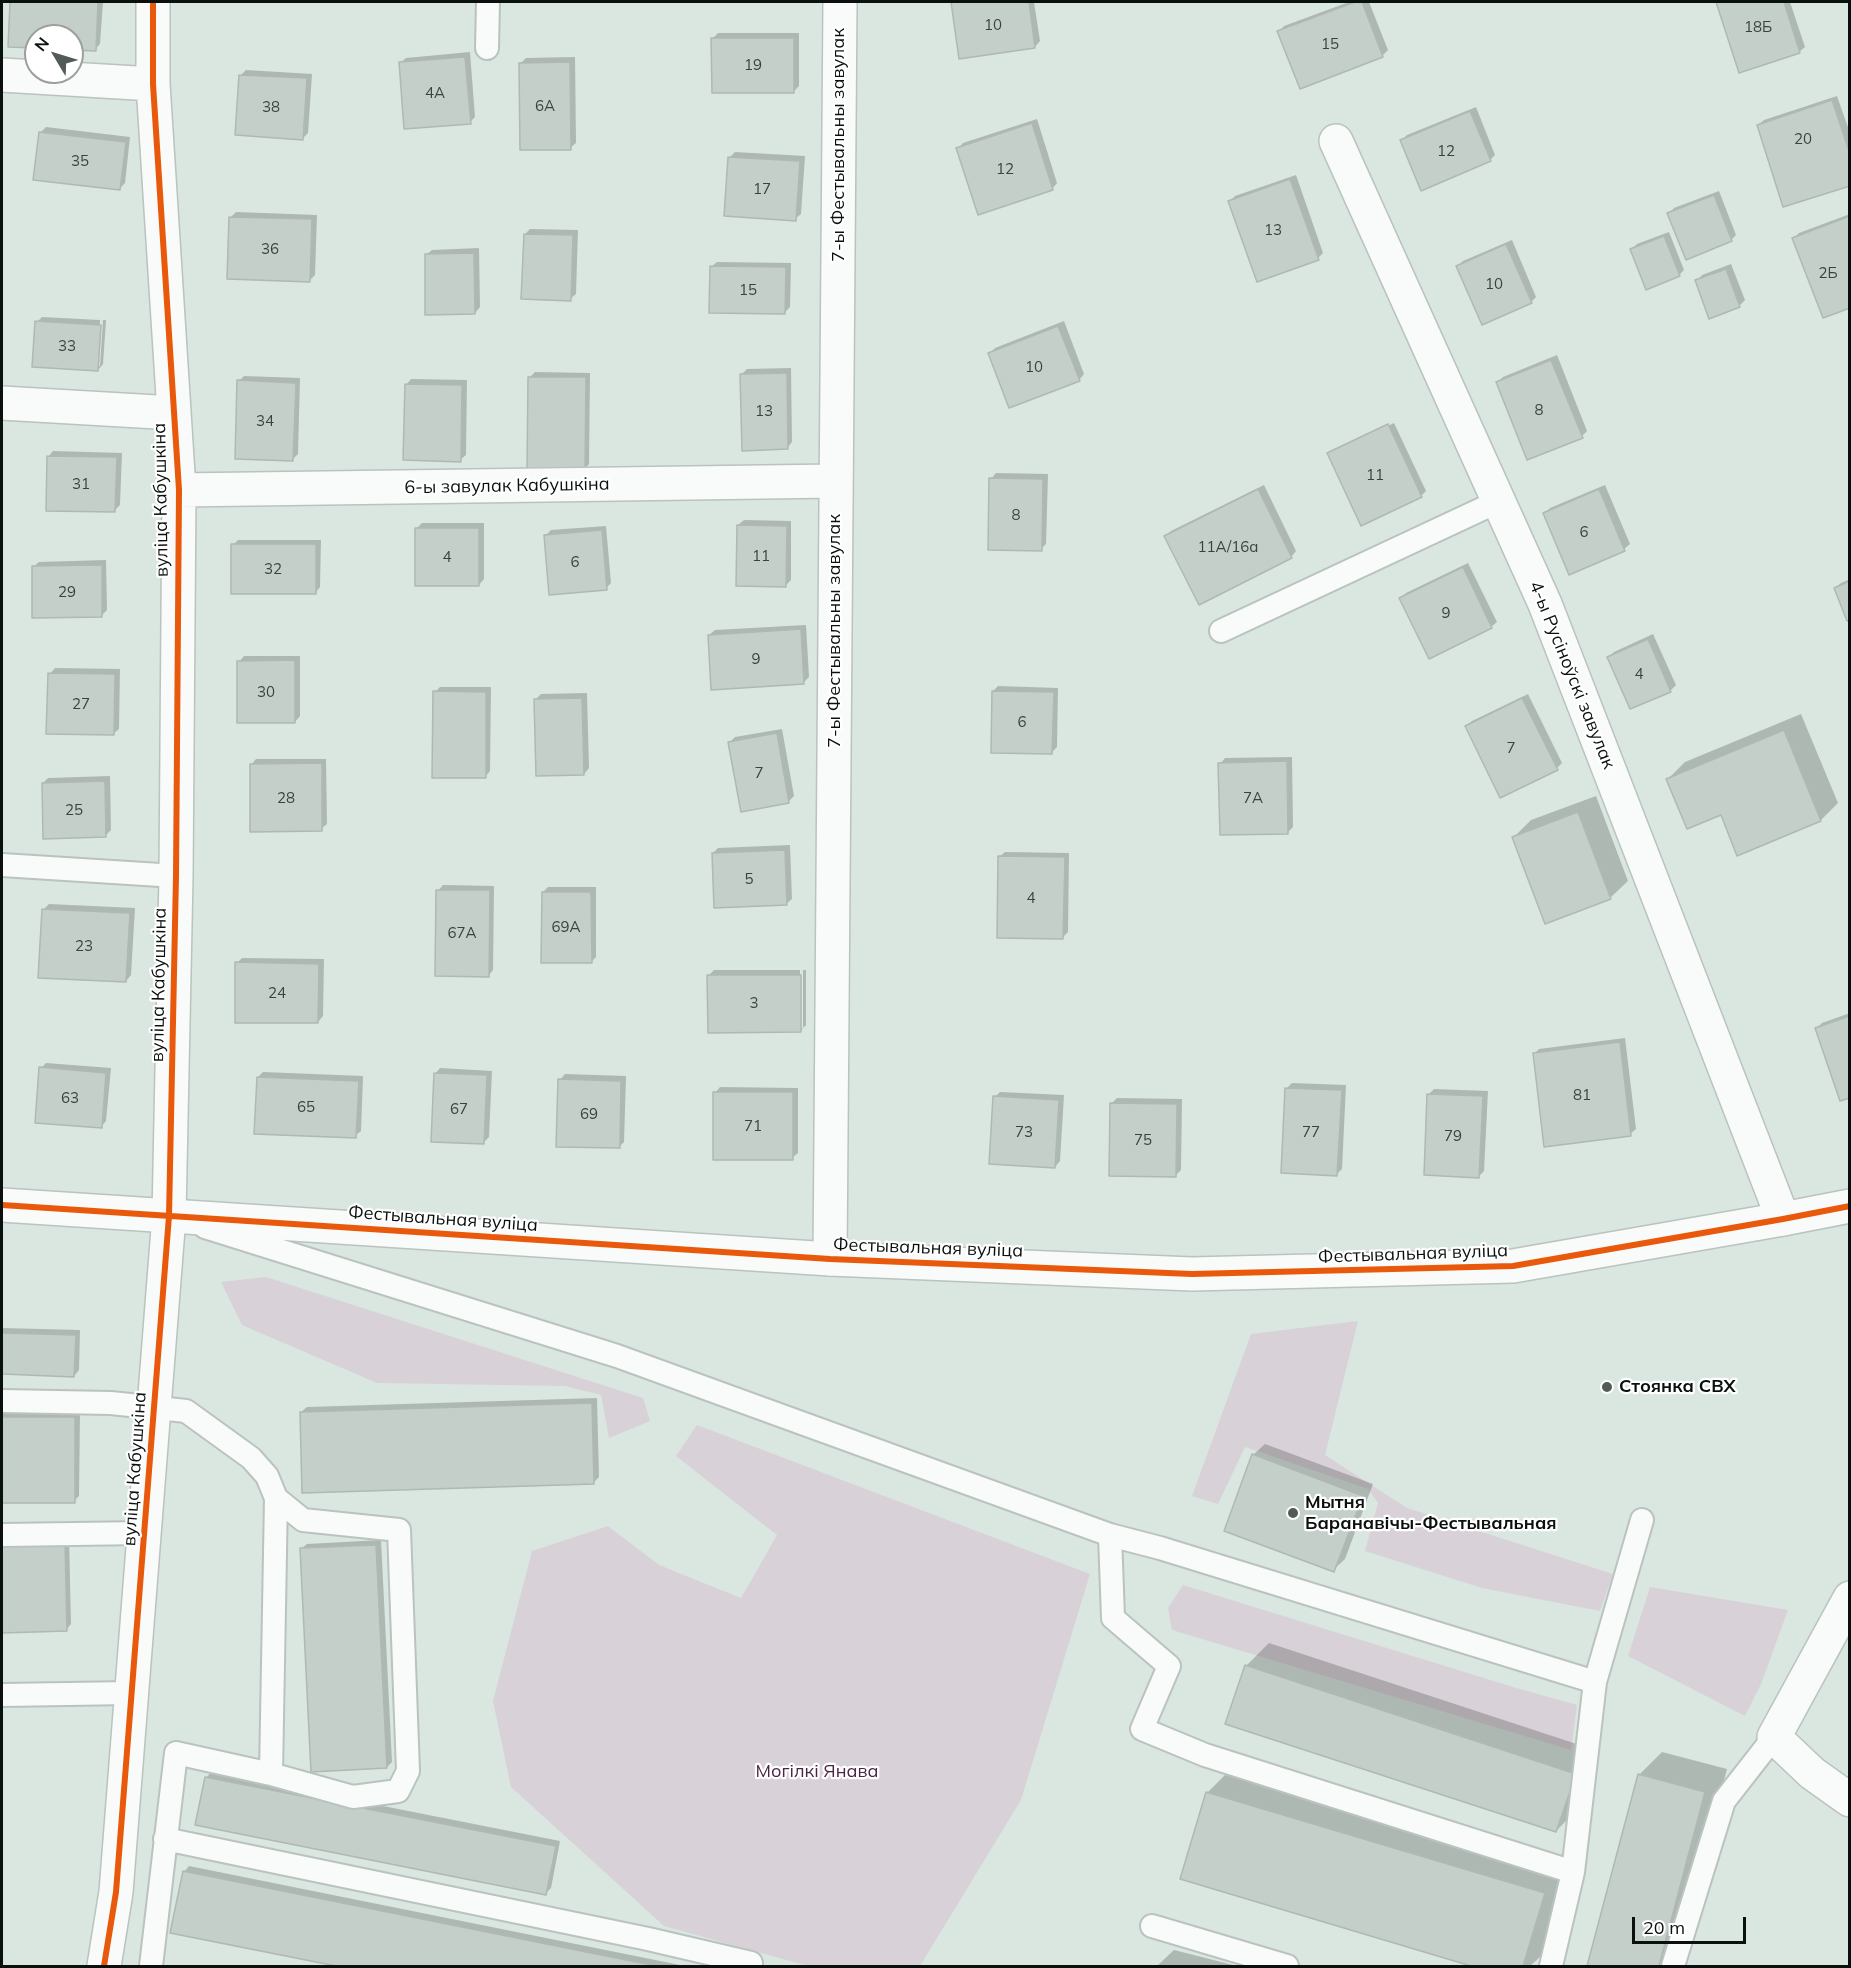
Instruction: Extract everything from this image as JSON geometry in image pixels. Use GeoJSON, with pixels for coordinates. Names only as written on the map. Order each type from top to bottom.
{"type":"FeatureCollection","features":[{"type":"Feature","properties":{"kind":"street","name":"вуліца Кабушкіна"},"geometry":{"type":"LineString","coordinates":[[104,1966],[116,1892],[169,1216],[176,876],[178,490],[153,84],[153,2]]}},
{"type":"Feature","properties":{"kind":"street","name":"7-ы Фестывальны завулак"},"geometry":{"type":"LineString","coordinates":[[830,1260],[840,2]]}},
{"type":"Feature","properties":{"kind":"street"},"geometry":{"type":"LineString","coordinates":[[2,75],[153,84]]}},
{"type":"Feature","properties":{"kind":"street","name":"4-ы Русіноўскі завулак"},"geometry":{"type":"LineString","coordinates":[[1336,141],[1545,604],[1783,1219]]}},
{"type":"Feature","properties":{"kind":"street"},"geometry":{"type":"LineString","coordinates":[[2,403],[174,413]]}},
{"type":"Feature","properties":{"kind":"street","name":"6-ы завулак Кабушкіна"},"geometry":{"type":"LineString","coordinates":[[178,490],[836,481]]}},
{"type":"Feature","properties":{"kind":"street","name":"Фестывальная вуліца"},"geometry":{"type":"LineString","coordinates":[[2,1206],[830,1260],[1192,1274],[1513,1266],[1850,1206]]}},
{"type":"Feature","properties":{"kind":"street"},"geometry":{"type":"LineString","coordinates":[[1850,1598],[1774,1737],[1812,1773],[1850,1800]]}},
{"type":"Feature","properties":{"kind":"lane"},"geometry":{"type":"LineString","coordinates":[[487,48],[488,2]]}},
{"type":"Feature","properties":{"kind":"lane"},"geometry":{"type":"LineString","coordinates":[[1221,631],[1499,501]]}},
{"type":"Feature","properties":{"kind":"lane"},"geometry":{"type":"LineString","coordinates":[[2,865],[176,876]]}},
{"type":"Feature","properties":{"kind":"lane"},"geometry":{"type":"LineString","coordinates":[[169,1216],[617,1356],[1110,1534],[1595,1682]]}},
{"type":"Feature","properties":{"kind":"lane"},"geometry":{"type":"LineString","coordinates":[[2,1401],[111,1403],[186,1411],[251,1458],[267,1476],[276,1498],[271,1774]]}},
{"type":"Feature","properties":{"kind":"lane"},"geometry":{"type":"LineString","coordinates":[[156,1966],[151,1966],[176,1753],[271,1774],[353,1797],[398,1791],[408,1771],[399,1530],[303,1520],[276,1498]]}},
{"type":"Feature","properties":{"kind":"lane"},"geometry":{"type":"LineString","coordinates":[[1551,1966],[1573,1872],[1595,1682],[1642,1520]]}},
{"type":"Feature","properties":{"kind":"lane"},"geometry":{"type":"LineString","coordinates":[[2,1535],[145,1533]]}},
{"type":"Feature","properties":{"kind":"lane"},"geometry":{"type":"LineString","coordinates":[[1110,1534],[1113,1618],[1169,1666],[1142,1729],[1205,1755],[1573,1872]]}},
{"type":"Feature","properties":{"kind":"lane"},"geometry":{"type":"LineString","coordinates":[[2,1695],[132,1693]]}},
{"type":"Feature","properties":{"kind":"lane"},"geometry":{"type":"LineString","coordinates":[[1673,1966],[1724,1801],[1774,1737]]}},
{"type":"Feature","properties":{"kind":"lane"},"geometry":{"type":"LineString","coordinates":[[165,1839],[648,1939],[751,1963]]}},
{"type":"Feature","properties":{"kind":"lane"},"geometry":{"type":"LineString","coordinates":[[1152,1926],[1287,1966]]}},
{"type":"Feature","properties":{"kind":"green space"},"geometry":{"type":"Polygon","coordinates":[[[266,1277],[643,1398],[650,1421],[609,1438],[601,1395],[565,1386],[377,1383],[242,1325],[221,1282],[266,1277]]]}},
{"type":"Feature","properties":{"kind":"green space"},"geometry":{"type":"Polygon","coordinates":[[[1358,1321],[1325,1455],[1407,1508],[1613,1574],[1600,1611],[1482,1588],[1365,1551],[1378,1503],[1368,1489],[1245,1447],[1218,1504],[1192,1496],[1251,1334],[1358,1321]]]}},
{"type":"Feature","properties":{"kind":"green space","name":"Могілкі Янава"},"geometry":{"type":"Polygon","coordinates":[[[697,1425],[1090,1574],[1021,1800],[920,1966],[808,1966],[664,1926],[511,1787],[493,1701],[532,1551],[608,1526],[659,1565],[741,1598],[777,1535],[676,1456],[697,1425]]]}},
{"type":"Feature","properties":{"kind":"green space"},"geometry":{"type":"Polygon","coordinates":[[[1183,1585],[1577,1705],[1571,1750],[1172,1630],[1168,1608],[1183,1585]]]}},
{"type":"Feature","properties":{"kind":"green space"},"geometry":{"type":"Polygon","coordinates":[[[1650,1587],[1788,1610],[1761,1684],[1745,1716],[1628,1656],[1650,1587]]]}},
{"type":"Feature","properties":{"kind":"building"},"geometry":{"type":"Polygon","coordinates":[[[10,2],[98,2],[96,51],[84,50],[84,24],[24,24],[24,48],[8,47],[10,2]]]}},
{"type":"Feature","properties":{"kind":"building"},"geometry":{"type":"Polygon","coordinates":[[[951,2],[1029,2],[1035,48],[959,59],[951,2]]]}},
{"type":"Feature","properties":{"kind":"building"},"geometry":{"type":"Polygon","coordinates":[[[1355,2],[1362,2],[1383,57],[1300,89],[1277,31],[1355,2]]]}},
{"type":"Feature","properties":{"kind":"building"},"geometry":{"type":"Polygon","coordinates":[[[1716,2],[1784,2],[1800,53],[1739,73],[1716,2]]]}},
{"type":"Feature","properties":{"kind":"building"},"geometry":{"type":"Polygon","coordinates":[[[711,38],[794,38],[794,93],[712,93],[711,38]]]}},
{"type":"Feature","properties":{"kind":"building"},"geometry":{"type":"Polygon","coordinates":[[[465,57],[471,124],[404,129],[399,62],[465,57]]]}},
{"type":"Feature","properties":{"kind":"building"},"geometry":{"type":"Polygon","coordinates":[[[570,62],[571,150],[520,150],[519,63],[570,62]]]}},
{"type":"Feature","properties":{"kind":"building"},"geometry":{"type":"Polygon","coordinates":[[[239,75],[307,78],[303,140],[235,135],[239,75]]]}},
{"type":"Feature","properties":{"kind":"building"},"geometry":{"type":"Polygon","coordinates":[[[1832,100],[1850,154],[1850,186],[1783,207],[1757,125],[1832,100]]]}},
{"type":"Feature","properties":{"kind":"building"},"geometry":{"type":"Polygon","coordinates":[[[1470,111],[1491,161],[1421,191],[1400,140],[1470,111]]]}},
{"type":"Feature","properties":{"kind":"building"},"geometry":{"type":"Polygon","coordinates":[[[1032,123],[1053,190],[978,215],[956,148],[1032,123]]]}},
{"type":"Feature","properties":{"kind":"building"},"geometry":{"type":"Polygon","coordinates":[[[39,132],[126,142],[120,190],[33,180],[39,132]]]}},
{"type":"Feature","properties":{"kind":"building"},"geometry":{"type":"Polygon","coordinates":[[[728,157],[800,161],[796,221],[724,216],[728,157]]]}},
{"type":"Feature","properties":{"kind":"building"},"geometry":{"type":"Polygon","coordinates":[[[1290,179],[1319,260],[1257,282],[1228,201],[1290,179]]]}},
{"type":"Feature","properties":{"kind":"building"},"geometry":{"type":"Polygon","coordinates":[[[1714,195],[1732,241],[1686,260],[1667,213],[1714,195]]]}},
{"type":"Feature","properties":{"kind":"building"},"geometry":{"type":"Polygon","coordinates":[[[1850,216],[1850,308],[1823,318],[1792,238],[1850,216]]]}},
{"type":"Feature","properties":{"kind":"building"},"geometry":{"type":"Polygon","coordinates":[[[229,217],[312,219],[310,282],[227,279],[229,217]]]}},
{"type":"Feature","properties":{"kind":"building"},"geometry":{"type":"Polygon","coordinates":[[[524,234],[573,235],[571,301],[521,299],[524,234]]]}},
{"type":"Feature","properties":{"kind":"building"},"geometry":{"type":"Polygon","coordinates":[[[1664,236],[1680,276],[1646,290],[1630,249],[1664,236]]]}},
{"type":"Feature","properties":{"kind":"building"},"geometry":{"type":"Polygon","coordinates":[[[1506,244],[1532,303],[1482,325],[1456,266],[1506,244]]]}},
{"type":"Feature","properties":{"kind":"building"},"geometry":{"type":"Polygon","coordinates":[[[474,253],[475,314],[425,315],[425,254],[474,253]]]}},
{"type":"Feature","properties":{"kind":"building"},"geometry":{"type":"Polygon","coordinates":[[[710,266],[786,267],[785,314],[709,313],[710,266]]]}},
{"type":"Feature","properties":{"kind":"building"},"geometry":{"type":"Polygon","coordinates":[[[1726,269],[1740,307],[1709,319],[1695,280],[1726,269]]]}},
{"type":"Feature","properties":{"kind":"building"},"geometry":{"type":"Polygon","coordinates":[[[35,321],[101,325],[98,371],[32,367],[35,321]]]}},
{"type":"Feature","properties":{"kind":"building"},"geometry":{"type":"Polygon","coordinates":[[[1058,326],[1080,381],[1009,408],[988,353],[1058,326]]]}},
{"type":"Feature","properties":{"kind":"building"},"geometry":{"type":"Polygon","coordinates":[[[1551,360],[1583,438],[1527,460],[1496,382],[1551,360]]]}},
{"type":"Feature","properties":{"kind":"building"},"geometry":{"type":"Polygon","coordinates":[[[787,373],[788,449],[742,451],[740,374],[787,373]]]}},
{"type":"Feature","properties":{"kind":"building"},"geometry":{"type":"Polygon","coordinates":[[[528,377],[586,377],[585,471],[527,471],[528,377]]]}},
{"type":"Feature","properties":{"kind":"building"},"geometry":{"type":"Polygon","coordinates":[[[237,380],[296,383],[293,461],[235,459],[237,380]]]}},
{"type":"Feature","properties":{"kind":"building"},"geometry":{"type":"Polygon","coordinates":[[[405,384],[462,385],[461,462],[403,460],[405,384]]]}},
{"type":"Feature","properties":{"kind":"building"},"geometry":{"type":"Polygon","coordinates":[[[1388,424],[1422,497],[1361,526],[1327,453],[1388,424]]]}},
{"type":"Feature","properties":{"kind":"building"},"geometry":{"type":"Polygon","coordinates":[[[47,456],[117,457],[115,512],[46,511],[47,456]]]}},
{"type":"Feature","properties":{"kind":"building"},"geometry":{"type":"Polygon","coordinates":[[[989,478],[1043,479],[1042,551],[988,550],[989,478]]]}},
{"type":"Feature","properties":{"kind":"building"},"geometry":{"type":"Polygon","coordinates":[[[1258,489],[1292,558],[1199,605],[1164,536],[1258,489]]]}},
{"type":"Feature","properties":{"kind":"building"},"geometry":{"type":"Polygon","coordinates":[[[1599,489],[1625,551],[1569,575],[1543,513],[1599,489]]]}},
{"type":"Feature","properties":{"kind":"building"},"geometry":{"type":"Polygon","coordinates":[[[737,525],[787,526],[786,587],[736,586],[737,525]]]}},
{"type":"Feature","properties":{"kind":"building"},"geometry":{"type":"Polygon","coordinates":[[[415,528],[479,528],[479,586],[415,586],[415,528]]]}},
{"type":"Feature","properties":{"kind":"building"},"geometry":{"type":"Polygon","coordinates":[[[602,530],[607,590],[549,595],[544,535],[602,530]]]}},
{"type":"Feature","properties":{"kind":"building"},"geometry":{"type":"Polygon","coordinates":[[[231,544],[316,544],[316,594],[231,594],[231,544]]]}},
{"type":"Feature","properties":{"kind":"building"},"geometry":{"type":"Polygon","coordinates":[[[102,565],[102,617],[32,618],[32,566],[102,565]]]}},
{"type":"Feature","properties":{"kind":"building"},"geometry":{"type":"Polygon","coordinates":[[[1463,567],[1492,628],[1429,659],[1399,598],[1463,567]]]}},
{"type":"Feature","properties":{"kind":"building"},"geometry":{"type":"Polygon","coordinates":[[[1850,581],[1850,620],[1847,621],[1834,588],[1850,581]]]}},
{"type":"Feature","properties":{"kind":"building"},"geometry":{"type":"Polygon","coordinates":[[[801,629],[804,684],[711,690],[708,635],[801,629]]]}},
{"type":"Feature","properties":{"kind":"building"},"geometry":{"type":"Polygon","coordinates":[[[1648,639],[1671,692],[1630,709],[1607,657],[1648,639]]]}},
{"type":"Feature","properties":{"kind":"building"},"geometry":{"type":"Polygon","coordinates":[[[295,660],[295,723],[237,723],[237,661],[295,660]]]}},
{"type":"Feature","properties":{"kind":"building"},"geometry":{"type":"Polygon","coordinates":[[[48,673],[115,674],[114,735],[46,734],[48,673]]]}},
{"type":"Feature","properties":{"kind":"building"},"geometry":{"type":"Polygon","coordinates":[[[433,691],[486,692],[486,778],[432,778],[433,691]]]}},
{"type":"Feature","properties":{"kind":"building"},"geometry":{"type":"Polygon","coordinates":[[[992,691],[1054,692],[1052,754],[991,753],[992,691]]]}},
{"type":"Feature","properties":{"kind":"building"},"geometry":{"type":"Polygon","coordinates":[[[582,698],[584,775],[536,776],[534,699],[582,698]]]}},
{"type":"Feature","properties":{"kind":"building"},"geometry":{"type":"Polygon","coordinates":[[[1522,698],[1558,770],[1500,798],[1465,726],[1522,698]]]}},
{"type":"Feature","properties":{"kind":"building"},"geometry":{"type":"Polygon","coordinates":[[[1784,730],[1821,821],[1737,856],[1721,815],[1687,829],[1666,779],[1784,730]]]}},
{"type":"Feature","properties":{"kind":"building"},"geometry":{"type":"Polygon","coordinates":[[[777,733],[789,803],[741,812],[728,742],[777,733]]]}},
{"type":"Feature","properties":{"kind":"building"},"geometry":{"type":"Polygon","coordinates":[[[1287,761],[1288,834],[1220,835],[1218,763],[1287,761]]]}},
{"type":"Feature","properties":{"kind":"building"},"geometry":{"type":"Polygon","coordinates":[[[322,763],[322,831],[250,832],[250,764],[322,763]]]}},
{"type":"Feature","properties":{"kind":"building"},"geometry":{"type":"Polygon","coordinates":[[[105,781],[106,837],[43,839],[42,783],[105,781]]]}},
{"type":"Feature","properties":{"kind":"building"},"geometry":{"type":"Polygon","coordinates":[[[1578,812],[1611,899],[1545,924],[1512,837],[1578,812]]]}},
{"type":"Feature","properties":{"kind":"building"},"geometry":{"type":"Polygon","coordinates":[[[785,850],[787,905],[714,908],[712,853],[785,850]]]}},
{"type":"Feature","properties":{"kind":"building"},"geometry":{"type":"Polygon","coordinates":[[[998,856],[1065,857],[1063,939],[997,938],[998,856]]]}},
{"type":"Feature","properties":{"kind":"building"},"geometry":{"type":"Polygon","coordinates":[[[436,890],[490,890],[489,977],[435,976],[436,890]]]}},
{"type":"Feature","properties":{"kind":"building"},"geometry":{"type":"Polygon","coordinates":[[[542,892],[591,892],[592,963],[541,963],[542,892]]]}},
{"type":"Feature","properties":{"kind":"building"},"geometry":{"type":"Polygon","coordinates":[[[42,909],[130,913],[126,982],[38,978],[42,909]]]}},
{"type":"Feature","properties":{"kind":"building"},"geometry":{"type":"Polygon","coordinates":[[[235,962],[319,964],[318,1023],[235,1023],[235,962]]]}},
{"type":"Feature","properties":{"kind":"building"},"geometry":{"type":"Polygon","coordinates":[[[707,975],[801,975],[801,1032],[708,1033],[707,975]]]}},
{"type":"Feature","properties":{"kind":"building"},"geometry":{"type":"Polygon","coordinates":[[[1850,1016],[1850,1098],[1840,1101],[1815,1028],[1850,1016]]]}},
{"type":"Feature","properties":{"kind":"building"},"geometry":{"type":"Polygon","coordinates":[[[1620,1042],[1631,1136],[1544,1147],[1533,1053],[1620,1042]]]}},
{"type":"Feature","properties":{"kind":"building"},"geometry":{"type":"Polygon","coordinates":[[[39,1067],[106,1073],[102,1128],[35,1123],[39,1067]]]}},
{"type":"Feature","properties":{"kind":"building"},"geometry":{"type":"Polygon","coordinates":[[[434,1073],[487,1075],[484,1144],[431,1142],[434,1073]]]}},
{"type":"Feature","properties":{"kind":"building"},"geometry":{"type":"Polygon","coordinates":[[[257,1077],[359,1081],[356,1138],[254,1134],[257,1077]]]}},
{"type":"Feature","properties":{"kind":"building"},"geometry":{"type":"Polygon","coordinates":[[[558,1079],[621,1081],[620,1148],[556,1147],[558,1079]]]}},
{"type":"Feature","properties":{"kind":"building"},"geometry":{"type":"Polygon","coordinates":[[[1285,1088],[1342,1090],[1337,1176],[1281,1173],[1285,1088]]]}},
{"type":"Feature","properties":{"kind":"building"},"geometry":{"type":"Polygon","coordinates":[[[713,1092],[793,1092],[793,1160],[713,1160],[713,1092]]]}},
{"type":"Feature","properties":{"kind":"building"},"geometry":{"type":"Polygon","coordinates":[[[1427,1094],[1483,1096],[1479,1178],[1424,1175],[1427,1094]]]}},
{"type":"Feature","properties":{"kind":"building"},"geometry":{"type":"Polygon","coordinates":[[[993,1096],[1059,1100],[1055,1168],[989,1164],[993,1096]]]}},
{"type":"Feature","properties":{"kind":"building"},"geometry":{"type":"Polygon","coordinates":[[[1110,1103],[1177,1104],[1176,1177],[1109,1176],[1110,1103]]]}},
{"type":"Feature","properties":{"kind":"building"},"geometry":{"type":"Polygon","coordinates":[[[2,1333],[76,1335],[74,1377],[2,1374],[2,1333]]]}},
{"type":"Feature","properties":{"kind":"building"},"geometry":{"type":"Polygon","coordinates":[[[592,1403],[594,1484],[302,1493],[300,1412],[592,1403]]]}},
{"type":"Feature","properties":{"kind":"building"},"geometry":{"type":"Polygon","coordinates":[[[2,1417],[75,1417],[75,1503],[2,1503],[2,1417]]]}},
{"type":"Feature","properties":{"kind":"building","name":"Мытня Баранавічы-Фестывальная"},"geometry":{"type":"Polygon","coordinates":[[[1252,1454],[1363,1496],[1334,1572],[1224,1531],[1252,1454]]]}},
{"type":"Feature","properties":{"kind":"building"},"geometry":{"type":"Polygon","coordinates":[[[65,1542],[67,1631],[2,1633],[2,1544],[65,1542]]]}},
{"type":"Feature","properties":{"kind":"building"},"geometry":{"type":"Polygon","coordinates":[[[376,1545],[387,1768],[311,1772],[300,1548],[376,1545]]]}},
{"type":"Feature","properties":{"kind":"building"},"geometry":{"type":"Polygon","coordinates":[[[1245,1665],[1576,1774],[1556,1832],[1225,1724],[1245,1665]]]}},
{"type":"Feature","properties":{"kind":"building"},"geometry":{"type":"Polygon","coordinates":[[[1638,1774],[1705,1792],[1659,1966],[1587,1966],[1638,1774]]]}},
{"type":"Feature","properties":{"kind":"building"},"geometry":{"type":"Polygon","coordinates":[[[205,1777],[556,1846],[546,1895],[195,1825],[205,1777]]]}},
{"type":"Feature","properties":{"kind":"building"},"geometry":{"type":"Polygon","coordinates":[[[1206,1792],[1545,1893],[1523,1966],[1471,1966],[1180,1879],[1206,1792]]]}},
{"type":"Feature","properties":{"kind":"building"},"geometry":{"type":"Polygon","coordinates":[[[183,1871],[656,1966],[336,1966],[170,1933],[183,1871]]]}},
{"type":"Feature","properties":{"kind":"cycle path"},"geometry":{"type":"LineString","coordinates":[[104,1966],[116,1892],[169,1216],[176,876],[179,490],[153,84],[153,2]]}},
{"type":"Feature","properties":{"kind":"cycle path"},"geometry":{"type":"LineString","coordinates":[[2,1205],[830,1259],[1192,1274],[1513,1266],[1850,1206]]}},
{"type":"Feature","properties":{"kind":"place","name":"Стоянка СВХ"},"geometry":{"type":"Point","coordinates":[1607,1387]}},
{"type":"Feature","properties":{"kind":"place","name":"Мытня Баранавічы-Фестывальная"},"geometry":{"type":"Point","coordinates":[1293,1513]}}]}
